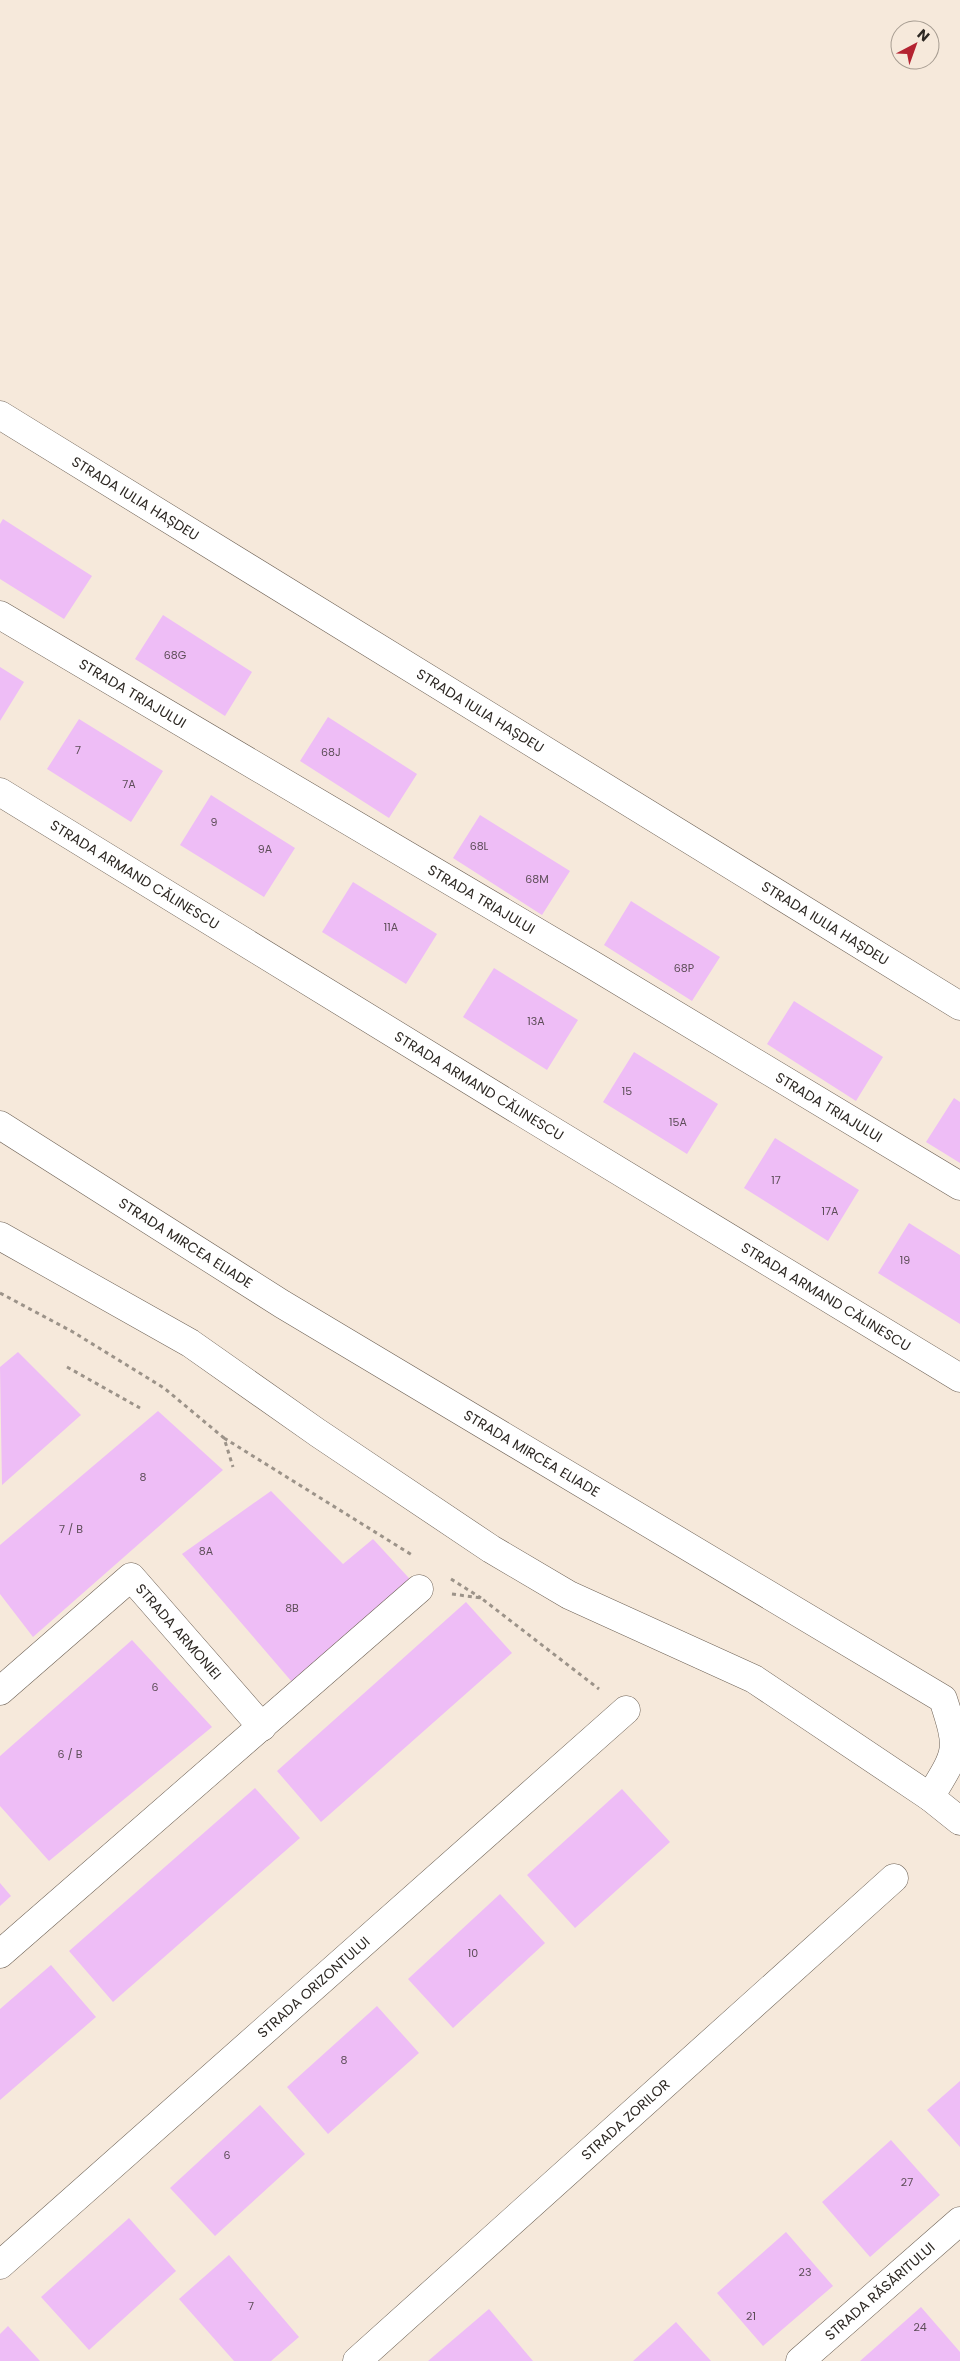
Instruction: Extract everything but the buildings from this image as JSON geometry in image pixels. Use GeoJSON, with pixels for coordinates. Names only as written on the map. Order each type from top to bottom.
{"type":"FeatureCollection","features":[{"type":"Feature","properties":{"kind":"street","name":"STRADA IULIA HAȘDEU"},"geometry":{"type":"LineString","coordinates":[[0,415],[960,1006]]}},
{"type":"Feature","properties":{"kind":"street","name":"STRADA TRIAJULUI"},"geometry":{"type":"LineString","coordinates":[[0,615],[590,964],[960,1186]]}},
{"type":"Feature","properties":{"kind":"street","name":"STRADA ARMAND CĂLINESCU"},"geometry":{"type":"LineString","coordinates":[[0,792],[511,1106],[960,1378]]}},
{"type":"Feature","properties":{"kind":"street","name":"STRADA MIRCEA ELIADE"},"geometry":{"type":"LineString","coordinates":[[0,1125],[282,1304],[943,1699],[956,1727],[959,1750],[930,1797]]}},
{"type":"Feature","properties":{"kind":"street"},"geometry":{"type":"LineString","coordinates":[[0,1236],[190,1343],[327,1439],[491,1549],[569,1596],[754,1679],[930,1797],[960,1821]]}},
{"type":"Feature","properties":{"kind":"street","name":"STRADA ARMONIEI"},"geometry":{"type":"LineString","coordinates":[[0,1691],[131,1577],[262,1727]]}},
{"type":"Feature","properties":{"kind":"street"},"geometry":{"type":"LineString","coordinates":[[0,1954],[419,1589]]}},
{"type":"Feature","properties":{"kind":"street","name":"STRADA ORIZONTULUI"},"geometry":{"type":"LineString","coordinates":[[0,2265],[626,1710]]}},
{"type":"Feature","properties":{"kind":"street","name":"STRADA ZORILOR"},"geometry":{"type":"LineString","coordinates":[[358,2361],[894,1878]]}},
{"type":"Feature","properties":{"kind":"street","name":"STRADA RĂSĂRITULUI"},"geometry":{"type":"LineString","coordinates":[[800,2361],[960,2221]]}},
{"type":"Feature","properties":{"kind":"path"},"geometry":{"type":"LineString","coordinates":[[0,1293],[73,1332],[164,1388],[224,1438],[415,1557]]}},
{"type":"Feature","properties":{"kind":"path"},"geometry":{"type":"LineString","coordinates":[[67,1366],[140,1408]]}},
{"type":"Feature","properties":{"kind":"path"},"geometry":{"type":"LineString","coordinates":[[224,1438],[233,1467]]}},
{"type":"Feature","properties":{"kind":"path"},"geometry":{"type":"LineString","coordinates":[[448,1577],[481,1598],[626,1710]]}},
{"type":"Feature","properties":{"kind":"path"},"geometry":{"type":"LineString","coordinates":[[419,1589],[481,1598]]}}]}
